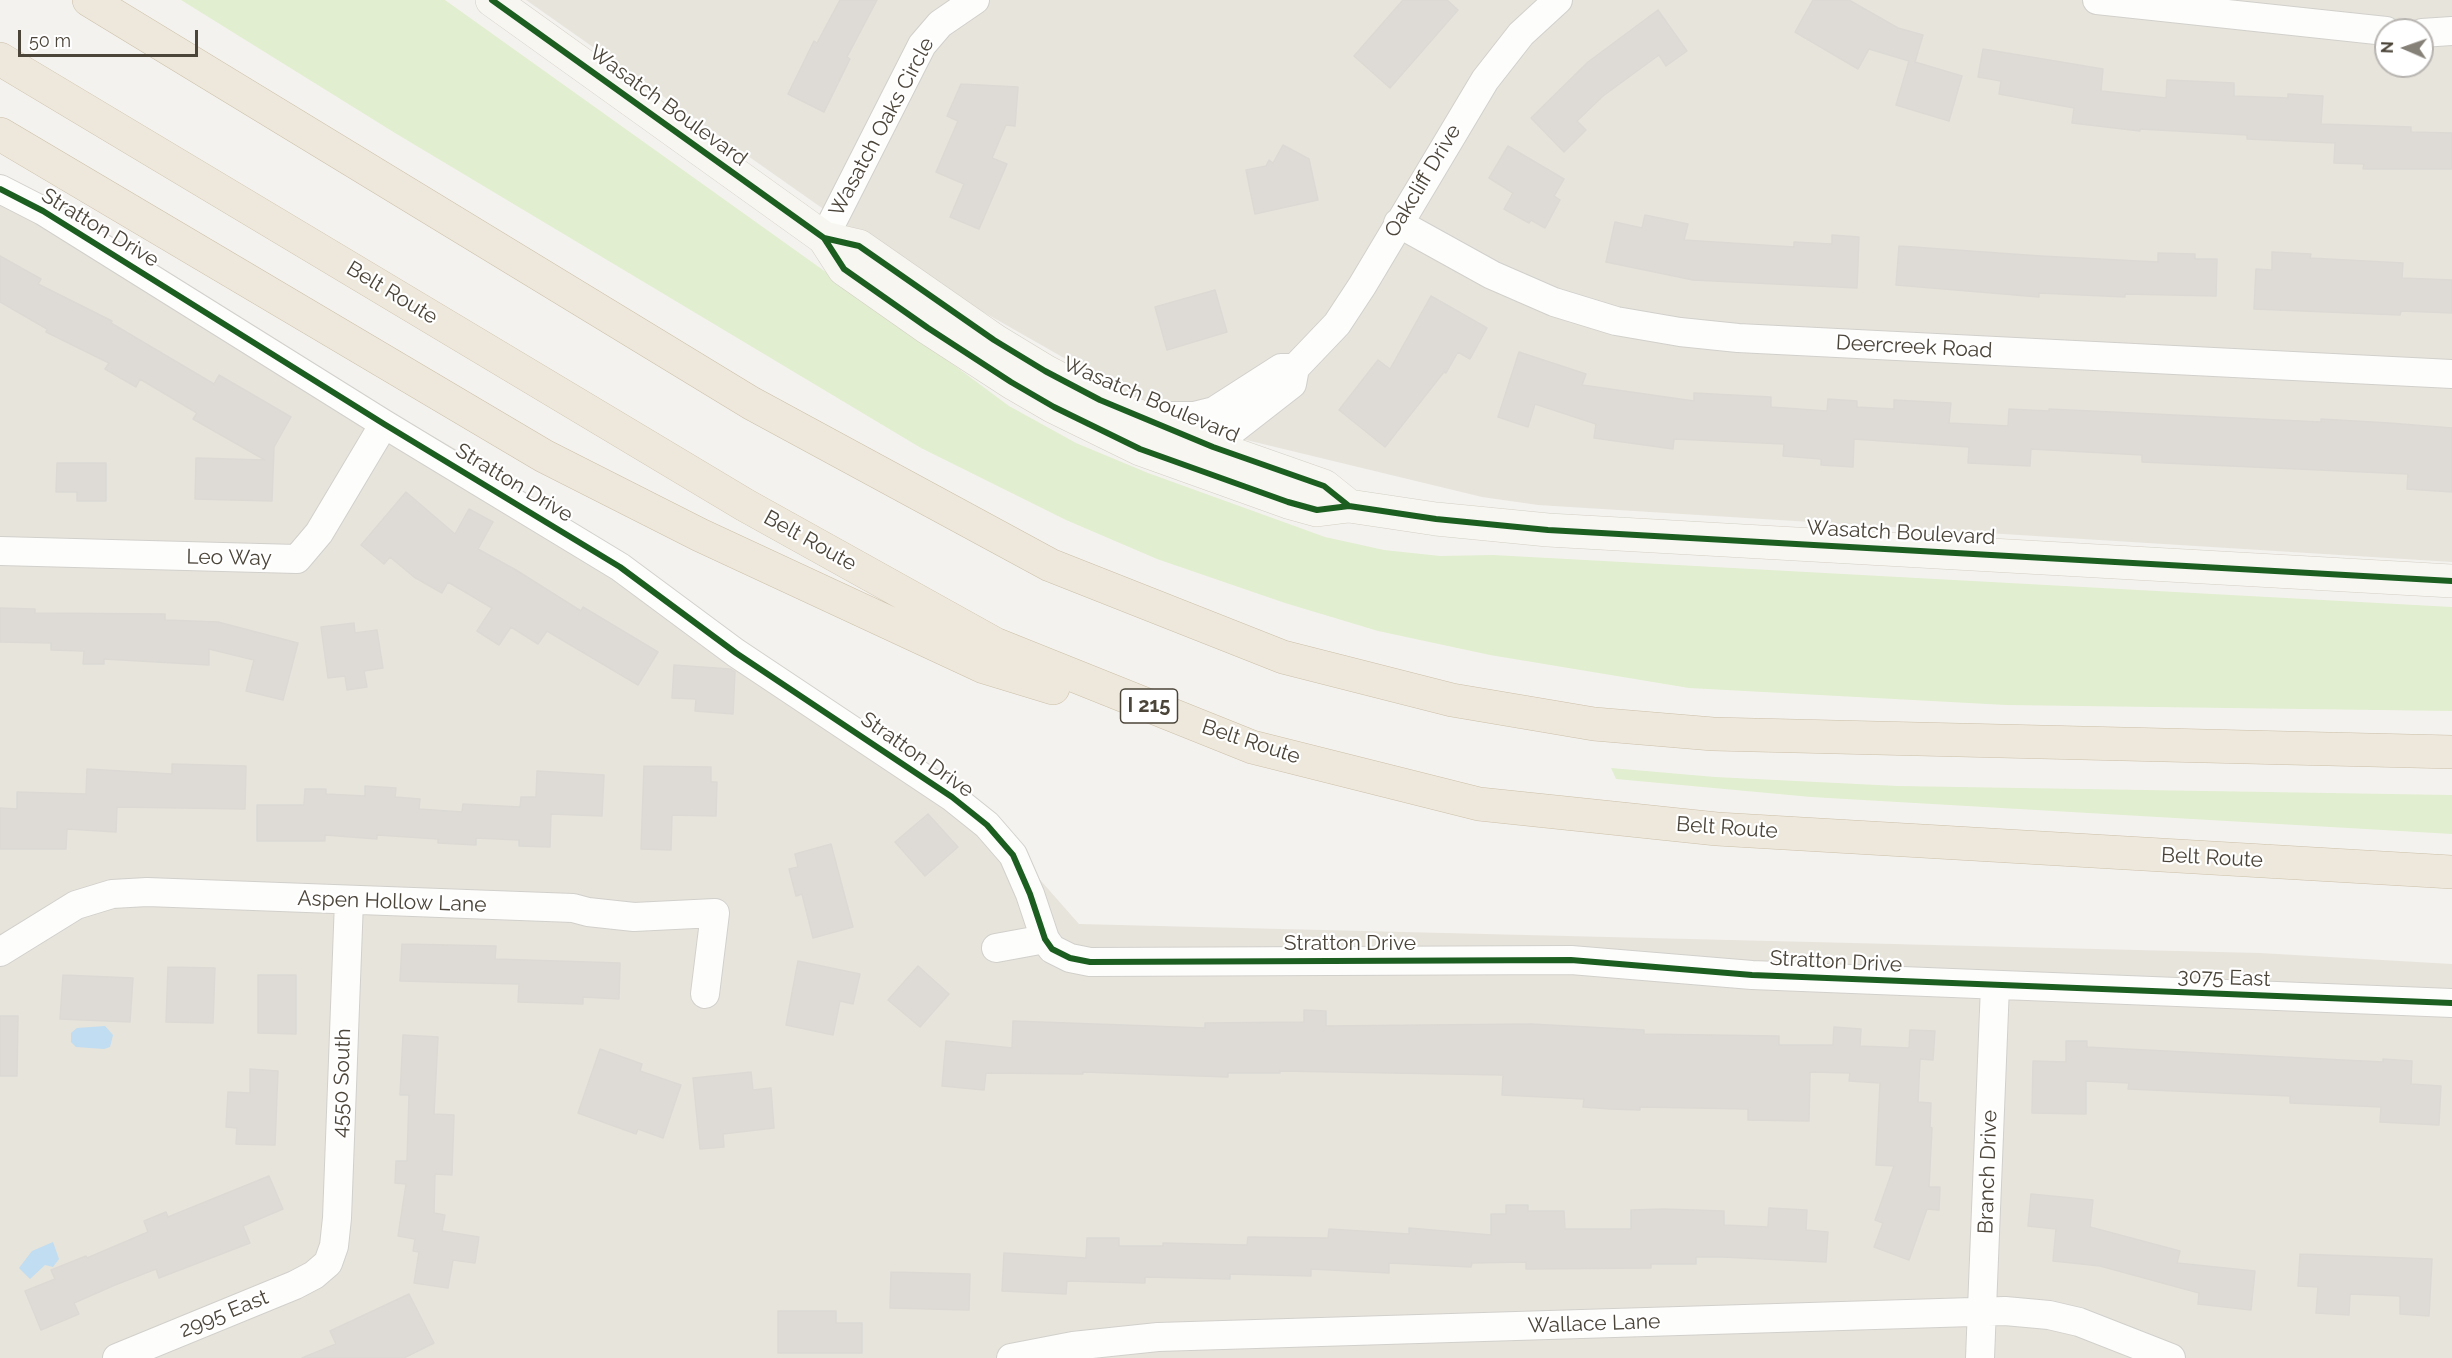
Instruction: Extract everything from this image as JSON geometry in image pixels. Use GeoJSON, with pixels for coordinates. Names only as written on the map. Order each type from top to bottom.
{"type":"FeatureCollection","features":[{"type":"Feature","properties":{"kind":"highway"},"geometry":{"type":"LineString","coordinates":[[88,0],[751,403],[1050,565],[1283,657],[1452,700],[1594,724],[1713,735],[2452,752]]}},
{"type":"Feature","properties":{"kind":"highway","name":"Belt Route"},"geometry":{"type":"LineString","coordinates":[[0,59],[746,505],[995,644],[1252,747],[1479,804],[1717,829],[2452,872]]}},
{"type":"Feature","properties":{"kind":"highway"},"geometry":{"type":"LineString","coordinates":[[0,134],[544,456],[700,535],[984,667],[1252,747]]}},
{"type":"Feature","properties":{"kind":"street","name":"Wasatch Boulevard"},"geometry":{"type":"LineString","coordinates":[[492,0],[824,238],[844,269],[1011,381],[1054,407],[1140,449],[1248,489],[1317,510],[1349,506],[1436,519],[1548,530],[2452,580]]}},
{"type":"Feature","properties":{"kind":"street","name":"Wasatch Oaks Circle"},"geometry":{"type":"LineString","coordinates":[[824,238],[922,45],[940,24],[975,0]]}},
{"type":"Feature","properties":{"kind":"street","name":"Oakcliff Drive"},"geometry":{"type":"LineString","coordinates":[[1187,466],[1292,384],[1295,368],[1337,324],[1490,72],[1521,34],[1558,0]]}},
{"type":"Feature","properties":{"kind":"street"},"geometry":{"type":"LineString","coordinates":[[2097,0],[2177,4],[2374,29]]}},
{"type":"Feature","properties":{"kind":"street"},"geometry":{"type":"LineString","coordinates":[[2434,32],[2452,31]]}},
{"type":"Feature","properties":{"kind":"street","name":"Stratton Drive"},"geometry":{"type":"LineString","coordinates":[[0,189],[43,211],[384,424],[620,567],[736,653],[952,797],[987,825],[1013,855],[1030,894],[1045,939],[1060,955],[1090,962],[1571,960],[1752,975],[1995,986]]}},
{"type":"Feature","properties":{"kind":"street","name":"Deercreek Road"},"geometry":{"type":"LineString","coordinates":[[1398,223],[1466,262],[1524,290],[1583,312],[1670,331],[1738,338],[2452,374]]}},
{"type":"Feature","properties":{"kind":"street","name":"Wasatch Boulevard"},"geometry":{"type":"LineString","coordinates":[[824,238],[859,246],[952,312],[1035,365],[1100,400],[1213,447],[1324,486],[1349,506]]}},
{"type":"Feature","properties":{"kind":"street","name":"Oakcliff Drive"},"geometry":{"type":"LineString","coordinates":[[1137,416],[1194,416],[1214,411],[1281,368],[1295,368]]}},
{"type":"Feature","properties":{"kind":"street","name":"Leo Way"},"geometry":{"type":"LineString","coordinates":[[0,551],[297,560],[319,532],[384,424]]}},
{"type":"Feature","properties":{"kind":"street","name":"Aspen Hollow Lane"},"geometry":{"type":"LineString","coordinates":[[0,952],[76,904],[112,894],[147,892],[573,908],[634,917],[715,913],[705,994]]}},
{"type":"Feature","properties":{"kind":"street","name":"4550 South"},"geometry":{"type":"LineString","coordinates":[[327,1263],[334,1246],[337,1218],[349,901]]}},
{"type":"Feature","properties":{"kind":"street"},"geometry":{"type":"LineString","coordinates":[[996,948],[1045,939]]}},
{"type":"Feature","properties":{"kind":"street","name":"3075 East"},"geometry":{"type":"LineString","coordinates":[[1995,986],[2452,1003]]}},
{"type":"Feature","properties":{"kind":"street","name":"Branch Drive"},"geometry":{"type":"LineString","coordinates":[[1980,1358],[1995,986]]}},
{"type":"Feature","properties":{"kind":"street","name":"2995 East"},"geometry":{"type":"LineString","coordinates":[[117,1358],[295,1285],[314,1275],[327,1263]]}},
{"type":"Feature","properties":{"kind":"street","name":"Wallace Lane"},"geometry":{"type":"LineString","coordinates":[[1011,1358],[1073,1346],[1158,1347],[2005,1311],[2049,1315],[2079,1322],[2170,1358]]}},
{"type":"Feature","properties":{"kind":"shaded area"},"geometry":{"type":"Polygon","coordinates":[[[526,0],[2452,0],[2452,562],[1538,505],[1482,497],[1180,424],[913,272],[526,0]]]}},
{"type":"Feature","properties":{"kind":"shaded area"},"geometry":{"type":"Polygon","coordinates":[[[0,187],[504,477],[990,823],[1079,924],[2260,953],[2452,964],[2452,1358],[0,1358],[0,187]]]}},
{"type":"Feature","properties":{"kind":"green space"},"geometry":{"type":"Polygon","coordinates":[[[181,0],[445,0],[893,320],[1009,406],[1076,443],[1148,473],[1325,537],[1384,550],[1440,556],[1493,555],[2452,607],[2452,711],[2006,705],[1689,688],[1490,655],[1378,631],[1285,603],[1157,559],[1066,520],[921,448],[395,133],[181,0]]]}},
{"type":"Feature","properties":{"kind":"green space"},"geometry":{"type":"Polygon","coordinates":[[[1611,768],[1715,777],[1898,786],[2452,795],[2452,834],[1811,797],[1616,779],[1611,768]]]}},
{"type":"Feature","properties":{"kind":"water"},"geometry":{"type":"Polygon","coordinates":[[[105,1026],[113,1035],[110,1047],[104,1049],[76,1047],[71,1042],[71,1033],[77,1028],[105,1026]]]}},
{"type":"Feature","properties":{"kind":"water"},"geometry":{"type":"Polygon","coordinates":[[[53,1242],[59,1259],[53,1267],[45,1265],[30,1279],[19,1268],[32,1251],[53,1242]]]}},
{"type":"Feature","properties":{"kind":"building"},"geometry":{"type":"Polygon","coordinates":[[[840,0],[877,0],[847,57],[850,59],[824,112],[788,94],[814,41],[817,43],[840,0]]]}},
{"type":"Feature","properties":{"kind":"building"},"geometry":{"type":"Polygon","coordinates":[[[1403,0],[1447,0],[1458,10],[1390,88],[1354,56],[1403,0]]]}},
{"type":"Feature","properties":{"kind":"building"},"geometry":{"type":"Polygon","coordinates":[[[1813,0],[1849,0],[1898,28],[1923,35],[1915,62],[1962,76],[1949,121],[1896,105],[1909,61],[1869,49],[1858,69],[1795,32],[1813,0]]]}},
{"type":"Feature","properties":{"kind":"building"},"geometry":{"type":"Polygon","coordinates":[[[1658,10],[1687,51],[1666,66],[1659,55],[1603,96],[1577,121],[1586,130],[1564,152],[1531,118],[1588,62],[1658,10]]]}},
{"type":"Feature","properties":{"kind":"building"},"geometry":{"type":"Polygon","coordinates":[[[1983,49],[2103,69],[2101,91],[2166,98],[2167,80],[2234,83],[2234,96],[2288,98],[2288,94],[2323,96],[2321,124],[2411,127],[2411,132],[2452,133],[2452,169],[2363,169],[2364,164],[2334,163],[2335,143],[2247,139],[2247,135],[2140,129],[2140,131],[2072,123],[2074,108],[1999,94],[2001,81],[1978,77],[1983,49]]]}},
{"type":"Feature","properties":{"kind":"building"},"geometry":{"type":"Polygon","coordinates":[[[961,84],[1018,87],[1015,126],[1006,125],[992,158],[1007,164],[979,229],[950,217],[964,184],[936,172],[958,121],[947,116],[961,84]]]}},
{"type":"Feature","properties":{"kind":"building"},"geometry":{"type":"Polygon","coordinates":[[[1283,145],[1309,159],[1318,200],[1255,214],[1246,170],[1266,166],[1269,160],[1273,163],[1283,145]]]}},
{"type":"Feature","properties":{"kind":"building"},"geometry":{"type":"Polygon","coordinates":[[[1508,146],[1564,179],[1554,196],[1560,200],[1545,228],[1531,220],[1529,223],[1504,209],[1513,193],[1489,178],[1508,146]]]}},
{"type":"Feature","properties":{"kind":"building"},"geometry":{"type":"Polygon","coordinates":[[[1645,215],[1688,224],[1684,240],[1794,247],[1794,242],[1832,244],[1832,235],[1859,237],[1857,288],[1693,280],[1606,262],[1615,222],[1642,228],[1645,215]]]}},
{"type":"Feature","properties":{"kind":"building"},"geometry":{"type":"Polygon","coordinates":[[[1899,246],[2158,262],[2158,253],[2195,254],[2195,259],[2217,259],[2216,296],[2125,294],[2125,297],[2039,293],[2039,297],[1896,285],[1899,246]]]}},
{"type":"Feature","properties":{"kind":"building"},"geometry":{"type":"Polygon","coordinates":[[[2272,252],[2311,254],[2310,258],[2403,263],[2402,278],[2452,280],[2452,313],[2401,311],[2400,315],[2254,309],[2256,269],[2272,270],[2272,252]]]}},
{"type":"Feature","properties":{"kind":"building"},"geometry":{"type":"Polygon","coordinates":[[[0,256],[41,279],[38,284],[112,321],[111,323],[214,384],[219,375],[291,417],[274,447],[272,501],[195,499],[196,458],[265,460],[193,419],[197,413],[140,379],[136,387],[105,369],[109,363],[46,332],[47,329],[0,302],[0,256]]]}},
{"type":"Feature","properties":{"kind":"building"},"geometry":{"type":"Polygon","coordinates":[[[1215,290],[1227,332],[1167,350],[1155,307],[1215,290]]]}},
{"type":"Feature","properties":{"kind":"building"},"geometry":{"type":"Polygon","coordinates":[[[1431,296],[1487,328],[1470,359],[1458,352],[1446,373],[1444,372],[1385,447],[1339,410],[1378,360],[1390,369],[1431,296]]]}},
{"type":"Feature","properties":{"kind":"building"},"geometry":{"type":"Polygon","coordinates":[[[1519,352],[1586,374],[1582,385],[1694,401],[1694,393],[1771,397],[1771,407],[1827,411],[1828,399],[1857,401],[1857,407],[1894,409],[1894,400],[1951,403],[1949,423],[2008,426],[2009,409],[2049,411],[2049,409],[2321,422],[2321,419],[2452,428],[2452,492],[2407,489],[2408,474],[2142,462],[2142,455],[2031,449],[2030,466],[1968,463],[1969,447],[1854,439],[1853,467],[1821,465],[1821,459],[1783,456],[1784,444],[1674,439],[1673,449],[1594,438],[1596,424],[1535,404],[1528,427],[1498,417],[1519,352]]]}},
{"type":"Feature","properties":{"kind":"building"},"geometry":{"type":"Polygon","coordinates":[[[57,463],[106,463],[106,501],[77,501],[77,492],[56,492],[57,463]]]}},
{"type":"Feature","properties":{"kind":"building"},"geometry":{"type":"Polygon","coordinates":[[[406,492],[455,534],[469,509],[493,522],[478,549],[581,611],[583,607],[658,652],[638,685],[547,631],[538,644],[511,627],[499,645],[477,631],[492,608],[448,582],[442,593],[414,577],[390,557],[384,564],[361,545],[406,492]]]}},
{"type":"Feature","properties":{"kind":"building"},"geometry":{"type":"Polygon","coordinates":[[[0,608],[35,609],[35,613],[165,614],[165,620],[218,622],[298,643],[283,700],[246,691],[254,660],[209,649],[209,665],[104,659],[104,664],[83,664],[84,651],[51,650],[51,643],[0,642],[0,608]]]}},
{"type":"Feature","properties":{"kind":"building"},"geometry":{"type":"Polygon","coordinates":[[[354,623],[355,633],[377,630],[383,668],[364,671],[367,687],[347,690],[345,676],[328,678],[321,627],[354,623]]]}},
{"type":"Feature","properties":{"kind":"building"},"geometry":{"type":"Polygon","coordinates":[[[674,665],[730,669],[735,672],[733,714],[695,711],[696,699],[672,698],[674,665]]]}},
{"type":"Feature","properties":{"kind":"building"},"geometry":{"type":"Polygon","coordinates":[[[172,764],[246,766],[245,809],[117,807],[116,832],[67,829],[66,849],[0,849],[0,808],[17,809],[17,792],[86,794],[87,769],[172,774],[172,764]]]}},
{"type":"Feature","properties":{"kind":"building"},"geometry":{"type":"Polygon","coordinates":[[[644,766],[711,767],[711,782],[717,782],[716,816],[672,815],[671,850],[641,849],[644,766]]]}},
{"type":"Feature","properties":{"kind":"building"},"geometry":{"type":"Polygon","coordinates":[[[537,771],[604,775],[602,816],[551,814],[550,847],[519,846],[519,840],[476,838],[476,845],[438,843],[438,839],[377,835],[377,839],[325,835],[325,841],[257,841],[257,805],[304,805],[305,789],[326,789],[326,794],[365,796],[365,786],[396,788],[395,797],[420,799],[419,809],[462,812],[463,804],[520,807],[521,797],[536,797],[537,771]]]}},
{"type":"Feature","properties":{"kind":"building"},"geometry":{"type":"Polygon","coordinates":[[[928,814],[958,847],[925,876],[895,842],[928,814]]]}},
{"type":"Feature","properties":{"kind":"building"},"geometry":{"type":"Polygon","coordinates":[[[831,844],[853,927],[813,938],[802,894],[796,896],[789,869],[798,867],[795,854],[831,844]]]}},
{"type":"Feature","properties":{"kind":"building"},"geometry":{"type":"Polygon","coordinates":[[[402,944],[496,946],[495,959],[620,963],[619,999],[583,997],[583,1004],[518,1002],[519,984],[400,981],[402,944]]]}},
{"type":"Feature","properties":{"kind":"building"},"geometry":{"type":"Polygon","coordinates":[[[798,961],[860,974],[853,1004],[840,1001],[833,1035],[786,1025],[798,961]]]}},
{"type":"Feature","properties":{"kind":"building"},"geometry":{"type":"Polygon","coordinates":[[[918,966],[949,994],[920,1027],[888,1000],[918,966]]]}},
{"type":"Feature","properties":{"kind":"building"},"geometry":{"type":"Polygon","coordinates":[[[168,967],[215,968],[213,1023],[166,1022],[168,967]]]}},
{"type":"Feature","properties":{"kind":"building"},"geometry":{"type":"Polygon","coordinates":[[[63,975],[133,978],[130,1022],[60,1019],[63,975]]]}},
{"type":"Feature","properties":{"kind":"building"},"geometry":{"type":"Polygon","coordinates":[[[258,975],[296,975],[296,1034],[258,1033],[258,975]]]}},
{"type":"Feature","properties":{"kind":"building"},"geometry":{"type":"Polygon","coordinates":[[[1304,1010],[1326,1011],[1326,1026],[1531,1024],[1644,1030],[1644,1034],[1779,1036],[1779,1045],[1833,1045],[1834,1027],[1861,1029],[1860,1046],[1909,1048],[1910,1030],[1935,1031],[1933,1060],[1920,1059],[1918,1102],[1931,1103],[1929,1187],[1940,1187],[1939,1210],[1927,1209],[1909,1260],[1874,1247],[1883,1223],[1875,1220],[1894,1166],[1876,1165],[1880,1083],[1849,1081],[1850,1073],[1810,1072],[1809,1121],[1748,1120],[1748,1109],[1640,1107],[1640,1110],[1610,1109],[1583,1107],[1584,1099],[1502,1095],[1503,1075],[1280,1071],[1280,1073],[1228,1073],[1228,1077],[1083,1072],[1083,1074],[986,1073],[984,1090],[942,1086],[946,1041],[1012,1048],[1013,1021],[1205,1028],[1205,1023],[1304,1022],[1304,1010]]]}},
{"type":"Feature","properties":{"kind":"building"},"geometry":{"type":"Polygon","coordinates":[[[0,1016],[18,1016],[17,1076],[0,1076],[0,1016]]]}},
{"type":"Feature","properties":{"kind":"building"},"geometry":{"type":"Polygon","coordinates":[[[403,1035],[438,1037],[434,1114],[454,1115],[452,1175],[435,1174],[434,1213],[445,1215],[442,1231],[479,1237],[475,1263],[453,1260],[448,1288],[414,1283],[419,1252],[413,1251],[415,1239],[398,1236],[406,1184],[395,1183],[396,1161],[407,1161],[409,1095],[400,1095],[403,1035]]]}},
{"type":"Feature","properties":{"kind":"building"},"geometry":{"type":"Polygon","coordinates":[[[2066,1041],[2087,1041],[2087,1047],[2383,1062],[2383,1059],[2412,1061],[2411,1084],[2441,1086],[2439,1125],[2380,1122],[2381,1107],[2290,1103],[2290,1096],[2128,1089],[2129,1083],[2086,1081],[2086,1114],[2032,1113],[2033,1061],[2066,1062],[2066,1041]]]}},
{"type":"Feature","properties":{"kind":"building"},"geometry":{"type":"Polygon","coordinates":[[[600,1049],[642,1064],[640,1071],[681,1085],[663,1138],[638,1129],[636,1134],[578,1113],[600,1049]]]}},
{"type":"Feature","properties":{"kind":"building"},"geometry":{"type":"Polygon","coordinates":[[[250,1069],[278,1071],[275,1145],[236,1144],[237,1128],[226,1127],[228,1092],[250,1093],[250,1069]]]}},
{"type":"Feature","properties":{"kind":"building"},"geometry":{"type":"Polygon","coordinates":[[[751,1072],[753,1090],[771,1088],[774,1128],[723,1134],[724,1147],[700,1149],[693,1078],[751,1072]]]}},
{"type":"Feature","properties":{"kind":"building"},"geometry":{"type":"Polygon","coordinates":[[[269,1176],[283,1209],[243,1226],[250,1243],[159,1278],[156,1269],[115,1285],[74,1303],[79,1314],[41,1330],[25,1291],[55,1279],[51,1270],[86,1256],[87,1258],[148,1232],[144,1221],[166,1212],[168,1217],[269,1176]]]}},
{"type":"Feature","properties":{"kind":"building"},"geometry":{"type":"Polygon","coordinates":[[[2031,1194],[2093,1200],[2090,1227],[2180,1251],[2177,1263],[2255,1271],[2251,1310],[2198,1304],[2199,1293],[2100,1266],[2053,1261],[2056,1229],[2028,1226],[2031,1194]]]}},
{"type":"Feature","properties":{"kind":"building"},"geometry":{"type":"Polygon","coordinates":[[[1506,1205],[1528,1205],[1528,1211],[1564,1211],[1565,1229],[1631,1229],[1631,1210],[1663,1209],[1724,1211],[1724,1225],[1768,1227],[1769,1208],[1807,1210],[1806,1230],[1828,1232],[1826,1262],[1696,1257],[1696,1264],[1651,1264],[1651,1268],[1526,1269],[1526,1262],[1472,1263],[1471,1267],[1389,1263],[1389,1273],[1311,1269],[1311,1276],[1230,1274],[1230,1279],[1145,1277],[1145,1283],[1067,1281],[1066,1294],[1002,1291],[1004,1253],[1086,1258],[1087,1238],[1119,1238],[1119,1246],[1163,1246],[1163,1243],[1247,1245],[1248,1237],[1328,1238],[1329,1229],[1409,1234],[1409,1228],[1491,1235],[1491,1214],[1506,1214],[1506,1205]]]}},
{"type":"Feature","properties":{"kind":"building"},"geometry":{"type":"Polygon","coordinates":[[[2300,1254],[2432,1259],[2429,1316],[2400,1314],[2400,1296],[2350,1294],[2349,1315],[2316,1313],[2318,1287],[2298,1286],[2300,1254]]]}},
{"type":"Feature","properties":{"kind":"building"},"geometry":{"type":"Polygon","coordinates":[[[891,1272],[970,1274],[969,1310],[890,1308],[891,1272]]]}},
{"type":"Feature","properties":{"kind":"building"},"geometry":{"type":"Polygon","coordinates":[[[409,1294],[434,1343],[404,1358],[302,1358],[336,1344],[330,1331],[409,1294]]]}},
{"type":"Feature","properties":{"kind":"building"},"geometry":{"type":"Polygon","coordinates":[[[778,1311],[836,1311],[836,1323],[862,1323],[862,1353],[778,1353],[778,1311]]]}},
{"type":"Feature","properties":{"kind":"cycle path"},"geometry":{"type":"LineString","coordinates":[[492,0],[824,238],[844,269],[1011,382],[1054,407],[1140,449],[1288,502],[1317,510],[1349,506],[1436,519],[1548,530],[2452,581]]}},
{"type":"Feature","properties":{"kind":"cycle path"},"geometry":{"type":"LineString","coordinates":[[0,189],[43,211],[384,424],[620,567],[736,653],[952,797],[987,825],[1013,855],[1030,894],[1045,939],[1052,949],[1070,958],[1090,962],[1571,960],[1752,975],[2452,1003]]}},
{"type":"Feature","properties":{"kind":"cycle path"},"geometry":{"type":"LineString","coordinates":[[824,238],[859,246],[994,340],[1045,371],[1100,400],[1213,447],[1324,486],[1349,506]]}}]}
